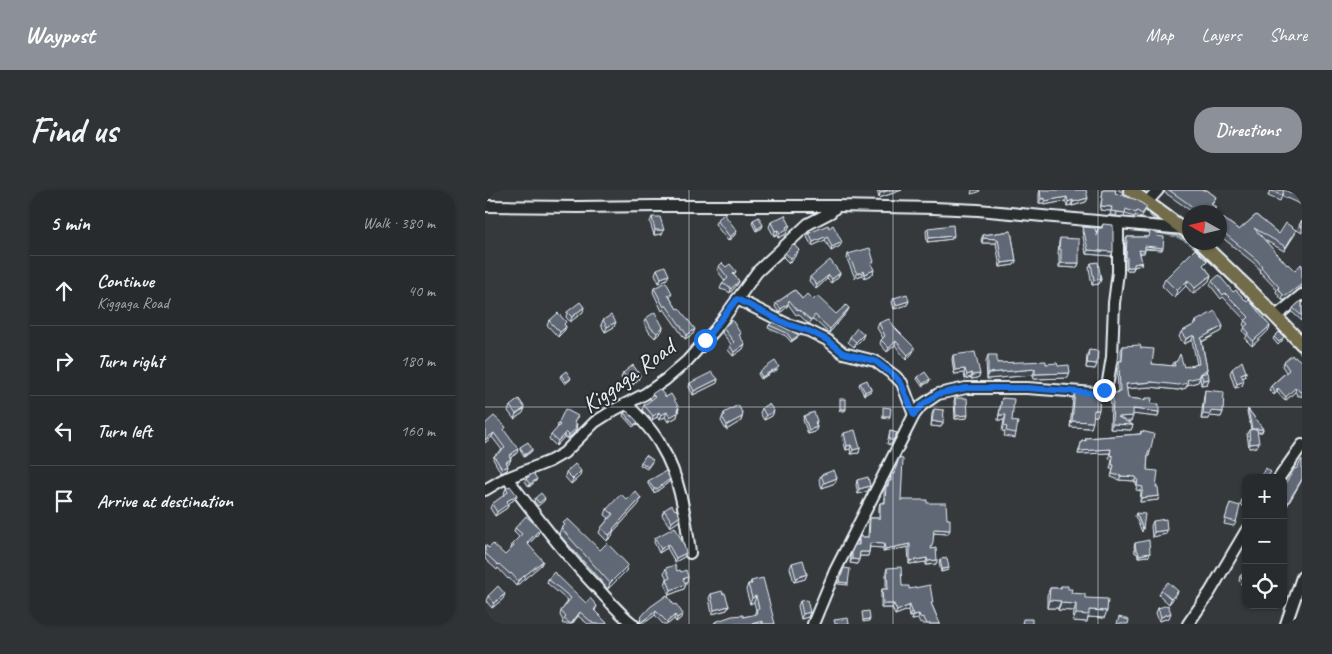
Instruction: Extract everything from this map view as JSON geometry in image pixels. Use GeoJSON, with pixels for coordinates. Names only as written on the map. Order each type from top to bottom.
{"type":"FeatureCollection","features":[{"type":"Feature","properties":{"kind":"main road"},"geometry":{"type":"LineString","coordinates":[[1130,190],[1182,227]]}},
{"type":"Feature","properties":{"kind":"main road"},"geometry":{"type":"LineString","coordinates":[[1208,250],[1302,344]]}},
{"type":"Feature","properties":{"kind":"street"},"geometry":{"type":"LineString","coordinates":[[1147,202],[1158,190]]}},
{"type":"Feature","properties":{"kind":"street"},"geometry":{"type":"LineString","coordinates":[[485,206],[837,206],[978,210],[1182,230]]}},
{"type":"Feature","properties":{"kind":"street","name":"Kiggaga Road"},"geometry":{"type":"LineString","coordinates":[[485,490],[507,478],[550,461],[564,453],[595,422],[654,388],[687,361],[715,330],[757,272],[814,220],[831,212],[837,206]]}},
{"type":"Feature","properties":{"kind":"street"},"geometry":{"type":"LineString","coordinates":[[813,624],[835,571],[914,415],[922,405],[938,394],[966,388],[1027,388],[1095,393],[1104,390],[1108,381],[1112,357],[1114,303],[1118,272],[1118,223]]}},
{"type":"Feature","properties":{"kind":"street"},"geometry":{"type":"LineString","coordinates":[[1275,317],[1302,294]]}},
{"type":"Feature","properties":{"kind":"street"},"geometry":{"type":"LineString","coordinates":[[737,299],[787,324],[809,331],[827,340],[843,353],[875,361],[901,383],[914,415]]}},
{"type":"Feature","properties":{"kind":"street"},"geometry":{"type":"LineString","coordinates":[[627,404],[661,445],[670,465],[686,518],[690,553]]}},
{"type":"Feature","properties":{"kind":"street"},"geometry":{"type":"LineString","coordinates":[[1282,474],[1302,446]]}},
{"type":"Feature","properties":{"kind":"street"},"geometry":{"type":"LineString","coordinates":[[507,478],[563,550],[589,580],[633,624]]}},
{"type":"Feature","properties":{"kind":"street"},"geometry":{"type":"LineString","coordinates":[[1188,624],[1210,592],[1242,538]]}},
{"type":"Feature","properties":{"kind":"street"},"geometry":{"type":"LineString","coordinates":[[1286,624],[1302,577]]}},
{"type":"Feature","properties":{"kind":"building"},"geometry":{"type":"Polygon","coordinates":[[[879,190],[890,190],[880,193],[879,190]]]}},
{"type":"Feature","properties":{"kind":"building"},"geometry":{"type":"Polygon","coordinates":[[[1040,190],[1086,190],[1088,198],[1073,202],[1073,200],[1068,202],[1067,197],[1045,201],[1045,198],[1041,199],[1040,190]]]}},
{"type":"Feature","properties":{"kind":"building"},"geometry":{"type":"Polygon","coordinates":[[[1103,190],[1116,190],[1115,193],[1137,200],[1147,207],[1142,214],[1126,209],[1125,213],[1111,211],[1112,207],[1101,206],[1103,190]]]}},
{"type":"Feature","properties":{"kind":"building"},"geometry":{"type":"Polygon","coordinates":[[[1169,190],[1207,190],[1216,197],[1211,204],[1213,205],[1190,205],[1169,190]]]}},
{"type":"Feature","properties":{"kind":"building"},"geometry":{"type":"Polygon","coordinates":[[[1270,190],[1284,190],[1282,196],[1270,190]]]}},
{"type":"Feature","properties":{"kind":"building"},"geometry":{"type":"Polygon","coordinates":[[[1285,190],[1302,190],[1302,198],[1285,190]]]}},
{"type":"Feature","properties":{"kind":"building"},"geometry":{"type":"Polygon","coordinates":[[[724,214],[737,231],[730,237],[717,220],[724,214]]]}},
{"type":"Feature","properties":{"kind":"building"},"geometry":{"type":"Polygon","coordinates":[[[785,215],[790,225],[780,233],[778,230],[775,231],[771,222],[785,215]]]}},
{"type":"Feature","properties":{"kind":"building"},"geometry":{"type":"Polygon","coordinates":[[[1256,215],[1279,234],[1286,223],[1296,230],[1286,247],[1254,228],[1287,265],[1295,271],[1302,265],[1302,284],[1286,296],[1283,295],[1279,287],[1257,260],[1227,236],[1227,221],[1239,230],[1256,215]]]}},
{"type":"Feature","properties":{"kind":"building"},"geometry":{"type":"Polygon","coordinates":[[[652,217],[660,217],[664,230],[655,230],[652,217]]]}},
{"type":"Feature","properties":{"kind":"building"},"geometry":{"type":"Polygon","coordinates":[[[759,217],[763,225],[757,229],[753,220],[759,217]]]}},
{"type":"Feature","properties":{"kind":"building"},"geometry":{"type":"Polygon","coordinates":[[[1103,224],[1113,225],[1113,252],[1088,250],[1083,227],[1095,228],[1097,236],[1098,228],[1102,228],[1103,224]]]}},
{"type":"Feature","properties":{"kind":"building"},"geometry":{"type":"Polygon","coordinates":[[[828,225],[829,228],[833,225],[842,242],[832,247],[827,236],[813,242],[809,233],[828,225]]]}},
{"type":"Feature","properties":{"kind":"building"},"geometry":{"type":"Polygon","coordinates":[[[953,225],[954,236],[929,238],[928,228],[953,225]]]}},
{"type":"Feature","properties":{"kind":"building"},"geometry":{"type":"Polygon","coordinates":[[[1011,231],[1016,261],[1002,263],[998,239],[983,238],[983,235],[1011,231]]]}},
{"type":"Feature","properties":{"kind":"building"},"geometry":{"type":"Polygon","coordinates":[[[1150,231],[1156,233],[1157,236],[1164,237],[1163,248],[1145,246],[1145,251],[1139,250],[1142,262],[1134,264],[1134,267],[1127,267],[1127,237],[1149,237],[1150,231]]]}},
{"type":"Feature","properties":{"kind":"building"},"geometry":{"type":"Polygon","coordinates":[[[1060,238],[1079,239],[1079,263],[1061,263],[1060,238]]]}},
{"type":"Feature","properties":{"kind":"building"},"geometry":{"type":"Polygon","coordinates":[[[793,244],[799,250],[791,258],[785,253],[793,244]]]}},
{"type":"Feature","properties":{"kind":"building"},"geometry":{"type":"Polygon","coordinates":[[[870,248],[874,262],[871,263],[874,270],[865,274],[864,271],[857,274],[848,254],[870,248]]]}},
{"type":"Feature","properties":{"kind":"building"},"geometry":{"type":"Polygon","coordinates":[[[1194,250],[1207,261],[1203,265],[1211,275],[1195,288],[1188,280],[1177,291],[1165,279],[1194,250]]]}},
{"type":"Feature","properties":{"kind":"building"},"geometry":{"type":"Polygon","coordinates":[[[830,260],[840,273],[832,279],[829,275],[817,285],[810,277],[830,260]]]}},
{"type":"Feature","properties":{"kind":"building"},"geometry":{"type":"Polygon","coordinates":[[[1098,262],[1101,279],[1094,280],[1091,263],[1098,262]]]}},
{"type":"Feature","properties":{"kind":"building"},"geometry":{"type":"Polygon","coordinates":[[[722,263],[726,267],[730,264],[736,271],[733,274],[739,281],[731,289],[729,286],[722,284],[728,278],[719,266],[722,263]]]}},
{"type":"Feature","properties":{"kind":"building"},"geometry":{"type":"Polygon","coordinates":[[[665,266],[669,275],[661,278],[657,269],[665,266]]]}},
{"type":"Feature","properties":{"kind":"building"},"geometry":{"type":"Polygon","coordinates":[[[1219,275],[1233,292],[1236,290],[1247,302],[1249,300],[1270,326],[1253,341],[1244,327],[1248,324],[1245,321],[1249,317],[1225,293],[1223,295],[1212,281],[1219,275]]]}},
{"type":"Feature","properties":{"kind":"building"},"geometry":{"type":"Polygon","coordinates":[[[666,282],[672,293],[668,295],[677,309],[679,308],[695,329],[687,335],[666,305],[664,307],[654,288],[666,282]]]}},
{"type":"Feature","properties":{"kind":"building"},"geometry":{"type":"Polygon","coordinates":[[[795,290],[802,299],[807,294],[813,300],[817,296],[836,314],[846,305],[849,308],[830,329],[815,315],[811,320],[798,311],[789,300],[788,304],[781,309],[776,303],[795,290]]]}},
{"type":"Feature","properties":{"kind":"building"},"geometry":{"type":"Polygon","coordinates":[[[907,294],[909,301],[896,305],[894,298],[907,294]]]}},
{"type":"Feature","properties":{"kind":"building"},"geometry":{"type":"Polygon","coordinates":[[[1302,300],[1302,316],[1293,308],[1302,300]]]}},
{"type":"Feature","properties":{"kind":"building"},"geometry":{"type":"Polygon","coordinates":[[[580,302],[584,307],[572,317],[567,312],[580,302]]]}},
{"type":"Feature","properties":{"kind":"building"},"geometry":{"type":"Polygon","coordinates":[[[1215,311],[1223,326],[1201,338],[1207,369],[1199,375],[1200,377],[1187,380],[1188,383],[1179,385],[1152,382],[1126,384],[1128,398],[1145,400],[1145,398],[1152,398],[1151,404],[1159,404],[1159,412],[1133,409],[1133,416],[1118,417],[1133,425],[1112,424],[1112,393],[1119,393],[1118,391],[1120,391],[1119,361],[1122,361],[1123,346],[1140,345],[1141,348],[1154,349],[1152,364],[1175,366],[1174,362],[1177,361],[1180,354],[1184,367],[1199,364],[1194,335],[1186,339],[1181,332],[1215,311]]]}},
{"type":"Feature","properties":{"kind":"building"},"geometry":{"type":"Polygon","coordinates":[[[655,312],[663,327],[657,333],[651,328],[646,318],[655,312]]]}},
{"type":"Feature","properties":{"kind":"building"},"geometry":{"type":"Polygon","coordinates":[[[558,313],[566,322],[564,324],[566,327],[560,332],[549,321],[558,313]]]}},
{"type":"Feature","properties":{"kind":"building"},"geometry":{"type":"Polygon","coordinates":[[[611,315],[616,322],[607,327],[603,320],[611,315]]]}},
{"type":"Feature","properties":{"kind":"building"},"geometry":{"type":"Polygon","coordinates":[[[889,319],[914,347],[914,350],[908,355],[896,341],[889,348],[881,340],[885,336],[879,323],[889,319]]]}},
{"type":"Feature","properties":{"kind":"building"},"geometry":{"type":"Polygon","coordinates":[[[732,320],[745,344],[734,352],[730,346],[734,342],[723,328],[732,320]]]}},
{"type":"Feature","properties":{"kind":"building"},"geometry":{"type":"Polygon","coordinates":[[[773,322],[799,335],[792,340],[787,333],[769,325],[773,322]]]}},
{"type":"Feature","properties":{"kind":"building"},"geometry":{"type":"Polygon","coordinates":[[[857,328],[864,334],[856,342],[850,337],[857,328]]]}},
{"type":"Feature","properties":{"kind":"building"},"geometry":{"type":"Polygon","coordinates":[[[1279,332],[1284,337],[1279,342],[1274,337],[1279,332]]]}},
{"type":"Feature","properties":{"kind":"building"},"geometry":{"type":"Polygon","coordinates":[[[1089,350],[1098,351],[1097,364],[1087,363],[1089,350]]]}},
{"type":"Feature","properties":{"kind":"building"},"geometry":{"type":"Polygon","coordinates":[[[975,352],[980,374],[973,375],[972,373],[967,375],[965,369],[955,370],[953,355],[975,352]]]}},
{"type":"Feature","properties":{"kind":"building"},"geometry":{"type":"Polygon","coordinates":[[[988,355],[997,355],[997,363],[1046,361],[1046,364],[1069,365],[1070,373],[1035,374],[1035,369],[988,373],[988,355]]]}},
{"type":"Feature","properties":{"kind":"building"},"geometry":{"type":"Polygon","coordinates":[[[1292,355],[1302,362],[1302,391],[1300,392],[1296,387],[1286,397],[1278,388],[1275,391],[1271,386],[1289,370],[1284,362],[1292,355]]]}},
{"type":"Feature","properties":{"kind":"building"},"geometry":{"type":"Polygon","coordinates":[[[775,361],[779,367],[762,377],[759,372],[775,361]]]}},
{"type":"Feature","properties":{"kind":"building"},"geometry":{"type":"Polygon","coordinates":[[[1242,361],[1246,372],[1241,374],[1244,381],[1237,384],[1232,369],[1242,361]]]}},
{"type":"Feature","properties":{"kind":"building"},"geometry":{"type":"Polygon","coordinates":[[[633,365],[640,375],[634,380],[631,376],[628,379],[623,373],[633,365]]]}},
{"type":"Feature","properties":{"kind":"building"},"geometry":{"type":"Polygon","coordinates":[[[566,371],[571,378],[566,382],[561,375],[566,371]]]}},
{"type":"Feature","properties":{"kind":"building"},"geometry":{"type":"Polygon","coordinates":[[[712,372],[718,379],[694,391],[690,383],[712,372]]]}},
{"type":"Feature","properties":{"kind":"building"},"geometry":{"type":"Polygon","coordinates":[[[925,372],[930,379],[923,384],[918,377],[925,372]]]}},
{"type":"Feature","properties":{"kind":"building"},"geometry":{"type":"Polygon","coordinates":[[[1208,372],[1209,379],[1203,380],[1201,374],[1208,372]]]}},
{"type":"Feature","properties":{"kind":"building"},"geometry":{"type":"Polygon","coordinates":[[[867,380],[871,389],[865,392],[860,383],[867,380]]]}},
{"type":"Feature","properties":{"kind":"building"},"geometry":{"type":"Polygon","coordinates":[[[659,389],[666,397],[671,394],[679,408],[677,409],[679,412],[670,417],[667,412],[661,415],[659,412],[653,416],[644,405],[655,397],[652,394],[659,389]]]}},
{"type":"Feature","properties":{"kind":"building"},"geometry":{"type":"Polygon","coordinates":[[[1205,390],[1224,392],[1223,412],[1211,411],[1210,415],[1203,414],[1205,390]]]}},
{"type":"Feature","properties":{"kind":"building"},"geometry":{"type":"Polygon","coordinates":[[[1075,392],[1100,394],[1099,410],[1094,410],[1093,422],[1072,421],[1075,392]]]}},
{"type":"Feature","properties":{"kind":"building"},"geometry":{"type":"Polygon","coordinates":[[[955,398],[967,398],[968,415],[956,416],[955,398]]]}},
{"type":"Feature","properties":{"kind":"building"},"geometry":{"type":"Polygon","coordinates":[[[1002,398],[1014,399],[1012,421],[1018,422],[1016,433],[1006,431],[1007,427],[1004,426],[1006,415],[999,415],[1002,398]]]}},
{"type":"Feature","properties":{"kind":"building"},"geometry":{"type":"Polygon","coordinates":[[[519,399],[525,408],[516,414],[510,406],[519,399]]]}},
{"type":"Feature","properties":{"kind":"building"},"geometry":{"type":"Polygon","coordinates":[[[840,399],[846,399],[846,409],[840,409],[840,399]]]}},
{"type":"Feature","properties":{"kind":"building"},"geometry":{"type":"Polygon","coordinates":[[[769,404],[774,411],[766,416],[762,408],[769,404]]]}},
{"type":"Feature","properties":{"kind":"building"},"geometry":{"type":"Polygon","coordinates":[[[738,405],[743,414],[742,417],[727,425],[722,417],[725,415],[724,413],[738,405]]]}},
{"type":"Feature","properties":{"kind":"building"},"geometry":{"type":"Polygon","coordinates":[[[883,407],[891,408],[890,416],[883,416],[883,407]]]}},
{"type":"Feature","properties":{"kind":"building"},"geometry":{"type":"Polygon","coordinates":[[[565,409],[578,416],[574,422],[577,424],[575,427],[577,428],[569,435],[566,432],[558,441],[551,435],[560,425],[558,424],[565,409]]]}},
{"type":"Feature","properties":{"kind":"building"},"geometry":{"type":"Polygon","coordinates":[[[934,409],[944,410],[943,423],[932,421],[934,409]]]}},
{"type":"Feature","properties":{"kind":"building"},"geometry":{"type":"Polygon","coordinates":[[[1248,409],[1263,429],[1252,429],[1248,409]]]}},
{"type":"Feature","properties":{"kind":"building"},"geometry":{"type":"Polygon","coordinates":[[[627,411],[638,422],[634,425],[624,413],[627,411]]]}},
{"type":"Feature","properties":{"kind":"building"},"geometry":{"type":"Polygon","coordinates":[[[814,412],[817,427],[809,430],[804,416],[814,412]]]}},
{"type":"Feature","properties":{"kind":"building"},"geometry":{"type":"Polygon","coordinates":[[[494,416],[506,427],[504,430],[518,449],[509,456],[511,459],[506,462],[508,466],[502,469],[494,456],[505,448],[494,433],[485,440],[485,424],[494,416]]]}},
{"type":"Feature","properties":{"kind":"building"},"geometry":{"type":"Polygon","coordinates":[[[1257,429],[1259,443],[1250,444],[1249,430],[1257,429]]]}},
{"type":"Feature","properties":{"kind":"building"},"geometry":{"type":"Polygon","coordinates":[[[855,430],[860,448],[853,450],[851,445],[847,446],[844,433],[855,430]]]}},
{"type":"Feature","properties":{"kind":"building"},"geometry":{"type":"Polygon","coordinates":[[[890,431],[897,433],[893,440],[889,440],[890,431]]]}},
{"type":"Feature","properties":{"kind":"building"},"geometry":{"type":"Polygon","coordinates":[[[1141,431],[1154,434],[1150,452],[1148,452],[1147,470],[1158,471],[1156,487],[1158,487],[1159,496],[1141,498],[1143,487],[1137,486],[1138,479],[1136,477],[1112,474],[1114,465],[1112,465],[1113,456],[1110,455],[1111,449],[1079,451],[1082,440],[1086,441],[1086,438],[1141,434],[1141,431]]]}},
{"type":"Feature","properties":{"kind":"building"},"geometry":{"type":"Polygon","coordinates":[[[528,442],[532,449],[525,455],[520,447],[528,442]]]}},
{"type":"Feature","properties":{"kind":"building"},"geometry":{"type":"Polygon","coordinates":[[[646,455],[653,460],[648,467],[641,462],[646,455]]]}},
{"type":"Feature","properties":{"kind":"building"},"geometry":{"type":"Polygon","coordinates":[[[899,458],[903,459],[901,500],[927,500],[927,503],[946,503],[947,519],[950,519],[950,530],[934,529],[931,549],[936,548],[937,560],[928,561],[927,558],[910,561],[910,544],[885,549],[884,544],[870,543],[869,552],[860,552],[859,560],[852,559],[852,551],[855,545],[859,545],[859,537],[869,537],[870,518],[880,518],[880,503],[885,503],[886,486],[891,481],[891,474],[894,474],[899,458]]]}},
{"type":"Feature","properties":{"kind":"building"},"geometry":{"type":"Polygon","coordinates":[[[1302,459],[1302,479],[1287,504],[1287,481],[1302,459]]]}},
{"type":"Feature","properties":{"kind":"building"},"geometry":{"type":"Polygon","coordinates":[[[575,464],[581,471],[573,479],[566,472],[575,464]]]}},
{"type":"Feature","properties":{"kind":"building"},"geometry":{"type":"Polygon","coordinates":[[[1266,468],[1271,472],[1270,474],[1262,474],[1266,468]]]}},
{"type":"Feature","properties":{"kind":"building"},"geometry":{"type":"Polygon","coordinates":[[[834,470],[837,478],[824,483],[821,475],[834,470]]]}},
{"type":"Feature","properties":{"kind":"building"},"geometry":{"type":"Polygon","coordinates":[[[666,471],[670,479],[657,489],[654,489],[648,481],[666,471]]]}},
{"type":"Feature","properties":{"kind":"building"},"geometry":{"type":"Polygon","coordinates":[[[533,473],[537,479],[530,484],[526,479],[533,473]]]}},
{"type":"Feature","properties":{"kind":"building"},"geometry":{"type":"Polygon","coordinates":[[[868,477],[870,486],[859,489],[857,480],[868,477]]]}},
{"type":"Feature","properties":{"kind":"building"},"geometry":{"type":"Polygon","coordinates":[[[510,486],[517,495],[507,501],[508,504],[497,512],[492,504],[508,492],[506,488],[510,486]]]}},
{"type":"Feature","properties":{"kind":"building"},"geometry":{"type":"Polygon","coordinates":[[[635,491],[641,498],[609,535],[601,528],[613,514],[607,509],[621,494],[627,500],[635,491]]]}},
{"type":"Feature","properties":{"kind":"building"},"geometry":{"type":"Polygon","coordinates":[[[541,493],[545,498],[539,503],[535,498],[541,493]]]}},
{"type":"Feature","properties":{"kind":"building"},"geometry":{"type":"Polygon","coordinates":[[[1230,503],[1240,506],[1236,522],[1225,519],[1230,503]]]}},
{"type":"Feature","properties":{"kind":"building"},"geometry":{"type":"Polygon","coordinates":[[[672,505],[680,516],[672,522],[664,510],[672,505]]]}},
{"type":"Feature","properties":{"kind":"building"},"geometry":{"type":"Polygon","coordinates":[[[1136,513],[1145,514],[1143,529],[1136,513]]]}},
{"type":"Feature","properties":{"kind":"building"},"geometry":{"type":"Polygon","coordinates":[[[526,516],[540,529],[527,543],[543,561],[518,581],[511,573],[498,565],[485,553],[485,545],[489,548],[493,544],[505,555],[522,534],[515,528],[526,516]]]}},
{"type":"Feature","properties":{"kind":"building"},"geometry":{"type":"Polygon","coordinates":[[[568,519],[600,550],[607,543],[628,565],[610,583],[561,528],[568,519]]]}},
{"type":"Feature","properties":{"kind":"building"},"geometry":{"type":"Polygon","coordinates":[[[1166,519],[1167,530],[1154,532],[1153,521],[1166,519]]]}},
{"type":"Feature","properties":{"kind":"building"},"geometry":{"type":"Polygon","coordinates":[[[675,527],[686,553],[676,558],[668,544],[661,549],[655,538],[675,527]]]}},
{"type":"Feature","properties":{"kind":"building"},"geometry":{"type":"Polygon","coordinates":[[[1149,540],[1150,553],[1139,555],[1135,543],[1149,540]]]}},
{"type":"Feature","properties":{"kind":"building"},"geometry":{"type":"Polygon","coordinates":[[[947,558],[949,568],[942,569],[940,559],[947,558]]]}},
{"type":"Feature","properties":{"kind":"building"},"geometry":{"type":"Polygon","coordinates":[[[803,560],[807,574],[796,578],[792,563],[803,560]]]}},
{"type":"Feature","properties":{"kind":"building"},"geometry":{"type":"Polygon","coordinates":[[[675,565],[677,571],[686,570],[688,577],[683,579],[686,584],[671,590],[667,579],[670,578],[666,568],[675,565]]]}},
{"type":"Feature","properties":{"kind":"building"},"geometry":{"type":"Polygon","coordinates":[[[901,567],[902,586],[909,586],[909,589],[930,585],[933,603],[931,603],[940,624],[927,624],[919,614],[914,615],[911,612],[910,605],[897,611],[894,604],[883,604],[882,589],[888,589],[887,568],[901,567]]]}},
{"type":"Feature","properties":{"kind":"building"},"geometry":{"type":"Polygon","coordinates":[[[844,568],[850,569],[848,583],[839,582],[844,568]]]}},
{"type":"Feature","properties":{"kind":"building"},"geometry":{"type":"Polygon","coordinates":[[[554,572],[586,603],[590,598],[597,606],[594,610],[608,624],[594,624],[580,612],[571,624],[564,619],[566,617],[561,611],[571,598],[548,579],[554,572]]]}},
{"type":"Feature","properties":{"kind":"building"},"geometry":{"type":"Polygon","coordinates":[[[763,578],[775,624],[763,624],[763,621],[751,624],[715,624],[715,622],[732,616],[743,615],[743,617],[757,614],[756,609],[759,609],[756,596],[752,598],[748,584],[752,584],[751,581],[763,578]]]}},
{"type":"Feature","properties":{"kind":"building"},"geometry":{"type":"Polygon","coordinates":[[[1168,582],[1178,591],[1171,599],[1161,590],[1168,582]]]}},
{"type":"Feature","properties":{"kind":"building"},"geometry":{"type":"Polygon","coordinates":[[[498,586],[505,594],[494,603],[488,596],[498,586]]]}},
{"type":"Feature","properties":{"kind":"building"},"geometry":{"type":"Polygon","coordinates":[[[1061,586],[1068,586],[1068,589],[1072,589],[1071,593],[1085,594],[1085,598],[1108,599],[1107,611],[1089,610],[1089,615],[1076,614],[1076,604],[1049,600],[1050,588],[1061,588],[1061,586]]]}},
{"type":"Feature","properties":{"kind":"building"},"geometry":{"type":"Polygon","coordinates":[[[722,591],[723,594],[725,593],[729,606],[714,610],[711,594],[722,591]]]}},
{"type":"Feature","properties":{"kind":"building"},"geometry":{"type":"Polygon","coordinates":[[[667,595],[683,614],[677,618],[675,615],[667,622],[656,611],[640,623],[641,617],[650,607],[667,595]]]}},
{"type":"Feature","properties":{"kind":"building"},"geometry":{"type":"Polygon","coordinates":[[[807,600],[810,612],[803,614],[800,601],[807,600]]]}},
{"type":"Feature","properties":{"kind":"building"},"geometry":{"type":"Polygon","coordinates":[[[1168,605],[1171,613],[1161,617],[1158,608],[1168,605]]]}},
{"type":"Feature","properties":{"kind":"building"},"geometry":{"type":"Polygon","coordinates":[[[869,611],[870,619],[863,620],[862,612],[869,611]]]}},
{"type":"Feature","properties":{"kind":"building"},"geometry":{"type":"Polygon","coordinates":[[[1119,617],[1129,620],[1128,624],[1117,624],[1119,617]]]}},
{"type":"Feature","properties":{"kind":"building"},"geometry":{"type":"Polygon","coordinates":[[[848,618],[849,624],[835,624],[834,620],[848,618]]]}},
{"type":"Feature","properties":{"kind":"building"},"geometry":{"type":"Polygon","coordinates":[[[1023,619],[1032,619],[1032,624],[1022,624],[1023,619]]]}},
{"type":"Feature","properties":{"kind":"waterway"},"geometry":{"type":"LineString","coordinates":[[1119,190],[1124,193]]}},
{"type":"Feature","properties":{"kind":"waterway"},"geometry":{"type":"LineString","coordinates":[[1141,190],[1149,196]]}},
{"type":"Feature","properties":{"kind":"waterway"},"geometry":{"type":"LineString","coordinates":[[1145,209],[1156,221]]}},
{"type":"Feature","properties":{"kind":"waterway"},"geometry":{"type":"LineString","coordinates":[[1155,232],[1176,236],[1190,243],[1211,262]]}},
{"type":"Feature","properties":{"kind":"waterway"},"geometry":{"type":"LineString","coordinates":[[1230,262],[1250,282]]}},
{"type":"Feature","properties":{"kind":"waterway"},"geometry":{"type":"LineString","coordinates":[[1218,269],[1237,287]]}},
{"type":"Feature","properties":{"kind":"waterway"},"geometry":{"type":"LineString","coordinates":[[1245,294],[1254,305]]}},
{"type":"Feature","properties":{"kind":"waterway"},"geometry":{"type":"LineString","coordinates":[[1258,308],[1268,319]]}},
{"type":"Feature","properties":{"kind":"waterway"},"geometry":{"type":"LineString","coordinates":[[1280,331],[1302,354]]}},
{"type":"Feature","properties":{"kind":"route"},"geometry":{"type":"LineString","coordinates":[[705,340],[715,330],[737,299],[787,324],[809,331],[827,340],[843,353],[875,361],[901,383],[914,415],[922,405],[938,394],[966,388],[1027,388],[1095,393],[1104,390]]}}]}
